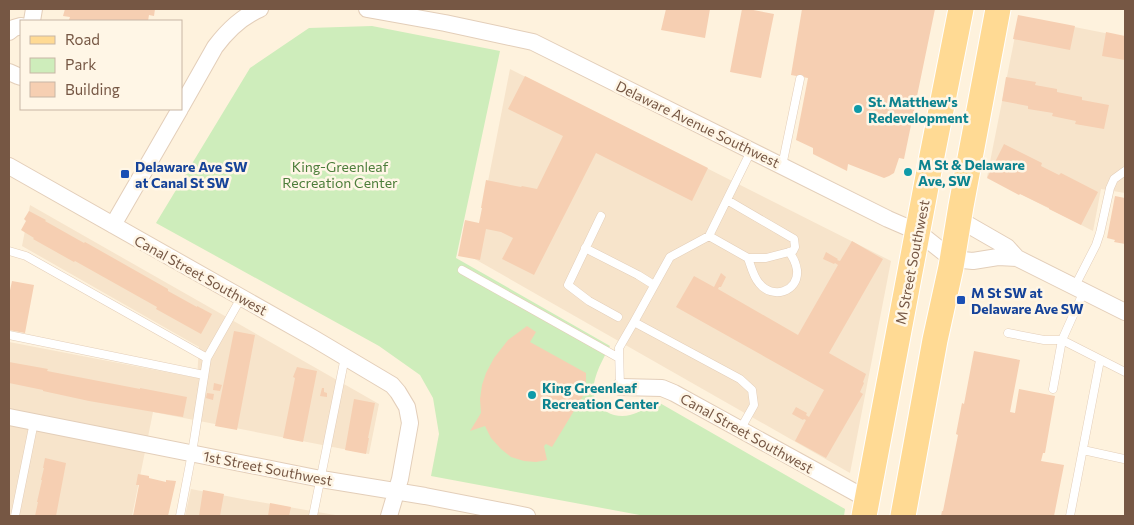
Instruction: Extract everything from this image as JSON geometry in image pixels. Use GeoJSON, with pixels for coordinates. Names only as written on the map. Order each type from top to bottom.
{"type":"FeatureCollection","features":[{"type":"Feature","properties":{"kind":"main road","name":"M Street Southwest"},"geometry":{"type":"LineString","coordinates":[[866,508],[929,171],[962,9]]}},
{"type":"Feature","properties":{"kind":"main road"},"geometry":{"type":"LineString","coordinates":[[903,516],[998,9]]}},
{"type":"Feature","properties":{"kind":"street"},"geometry":{"type":"LineString","coordinates":[[182,106],[222,38],[238,22],[260,9]]}},
{"type":"Feature","properties":{"kind":"street","name":"Delaware Avenue Southwest"},"geometry":{"type":"LineString","coordinates":[[367,9],[533,42],[888,219],[918,232],[952,259]]}},
{"type":"Feature","properties":{"kind":"street"},"geometry":{"type":"LineString","coordinates":[[9,32],[20,26]]}},
{"type":"Feature","properties":{"kind":"street"},"geometry":{"type":"LineString","coordinates":[[114,225],[180,110]]}},
{"type":"Feature","properties":{"kind":"street","name":"Canal Street Southwest"},"geometry":{"type":"LineString","coordinates":[[9,166],[392,385],[407,407],[410,423],[396,492]]}},
{"type":"Feature","properties":{"kind":"street"},"geometry":{"type":"LineString","coordinates":[[960,217],[967,224],[1007,246],[1017,258],[1125,312]]}},
{"type":"Feature","properties":{"kind":"street"},"geometry":{"type":"LineString","coordinates":[[952,259],[973,261],[1017,258]]}},
{"type":"Feature","properties":{"kind":"street","name":"Canal Street Southwest"},"geometry":{"type":"LineString","coordinates":[[620,387],[662,388],[674,393],[740,430],[866,508]]}},
{"type":"Feature","properties":{"kind":"street","name":"1st Street Southwest"},"geometry":{"type":"LineString","coordinates":[[9,418],[320,479],[425,496],[528,516]]}},
{"type":"Feature","properties":{"kind":"street"},"geometry":{"type":"LineString","coordinates":[[389,516],[396,492]]}},
{"type":"Feature","properties":{"kind":"lane"},"geometry":{"type":"LineString","coordinates":[[782,166],[800,79]]}},
{"type":"Feature","properties":{"kind":"lane"},"geometry":{"type":"LineString","coordinates":[[620,387],[619,348],[670,257],[709,236],[751,151]]}},
{"type":"Feature","properties":{"kind":"lane"},"geometry":{"type":"LineString","coordinates":[[1053,389],[1062,340],[1100,233],[1110,188],[1114,179],[1125,171]]}},
{"type":"Feature","properties":{"kind":"lane"},"geometry":{"type":"LineString","coordinates":[[727,200],[794,239],[795,247],[793,251],[766,258],[748,258]]}},
{"type":"Feature","properties":{"kind":"lane"},"geometry":{"type":"LineString","coordinates":[[601,216],[568,285],[588,301],[618,317]]}},
{"type":"Feature","properties":{"kind":"lane"},"geometry":{"type":"LineString","coordinates":[[709,236],[748,258],[759,284],[776,293],[789,288],[795,280],[797,268],[790,252]]}},
{"type":"Feature","properties":{"kind":"lane"},"geometry":{"type":"LineString","coordinates":[[586,248],[654,285]]}},
{"type":"Feature","properties":{"kind":"lane"},"geometry":{"type":"LineString","coordinates":[[9,251],[26,256],[207,358]]}},
{"type":"Feature","properties":{"kind":"lane"},"geometry":{"type":"LineString","coordinates":[[462,270],[619,358]]}},
{"type":"Feature","properties":{"kind":"lane"},"geometry":{"type":"LineString","coordinates":[[180,516],[207,358],[241,298]]}},
{"type":"Feature","properties":{"kind":"lane"},"geometry":{"type":"LineString","coordinates":[[634,322],[740,379],[752,390],[754,405],[740,430]]}},
{"type":"Feature","properties":{"kind":"lane"},"geometry":{"type":"LineString","coordinates":[[1008,334],[1044,340],[1062,340],[1125,372]]}},
{"type":"Feature","properties":{"kind":"lane"},"geometry":{"type":"LineString","coordinates":[[9,336],[204,375]]}},
{"type":"Feature","properties":{"kind":"lane"},"geometry":{"type":"LineString","coordinates":[[313,516],[345,357]]}},
{"type":"Feature","properties":{"kind":"lane"},"geometry":{"type":"LineString","coordinates":[[1070,516],[1100,360]]}},
{"type":"Feature","properties":{"kind":"lane"},"geometry":{"type":"LineString","coordinates":[[16,516],[34,422]]}},
{"type":"Feature","properties":{"kind":"lane"},"geometry":{"type":"LineString","coordinates":[[1083,450],[1124,459]]}},
{"type":"Feature","properties":{"kind":"shaded area"},"geometry":{"type":"Polygon","coordinates":[[[1019,16],[1125,37],[1125,193],[1101,189],[1093,231],[987,177],[1019,16]]]}},
{"type":"Feature","properties":{"kind":"shaded area"},"geometry":{"type":"Polygon","coordinates":[[[510,69],[891,261],[850,473],[473,258],[510,69]]]}},
{"type":"Feature","properties":{"kind":"shaded area"},"geometry":{"type":"Polygon","coordinates":[[[30,205],[379,404],[369,454],[153,412],[132,516],[9,516],[9,342],[197,378],[199,347],[22,246],[30,205]]]}},
{"type":"Feature","properties":{"kind":"shaded area"},"geometry":{"type":"Polygon","coordinates":[[[191,489],[242,499],[341,516],[185,516],[191,489]]]}},
{"type":"Feature","properties":{"kind":"green space","name":"King-Greenleaf Recreation Center"},"geometry":{"type":"Polygon","coordinates":[[[372,26],[500,51],[456,258],[610,346],[598,371],[593,390],[599,406],[607,412],[627,416],[658,402],[845,509],[844,516],[645,516],[431,476],[439,434],[433,398],[420,375],[379,346],[156,223],[250,68],[309,28],[372,26]]]}},
{"type":"Feature","properties":{"kind":"building"},"geometry":{"type":"Polygon","coordinates":[[[65,9],[155,9],[154,16],[149,15],[148,20],[69,20],[70,17],[63,16],[65,9]]]}},
{"type":"Feature","properties":{"kind":"building"},"geometry":{"type":"Polygon","coordinates":[[[666,9],[710,9],[705,38],[661,30],[666,9]]]}},
{"type":"Feature","properties":{"kind":"building"},"geometry":{"type":"Polygon","coordinates":[[[742,9],[774,14],[761,78],[730,72],[742,9]]]}},
{"type":"Feature","properties":{"kind":"building","name":"St. Matthew's Redevelopment"},"geometry":{"type":"Polygon","coordinates":[[[802,9],[935,9],[904,159],[899,158],[894,173],[889,176],[884,178],[848,164],[847,171],[813,154],[813,148],[796,140],[808,78],[791,75],[802,9]]]}},
{"type":"Feature","properties":{"kind":"building"},"geometry":{"type":"Polygon","coordinates":[[[1018,15],[1075,26],[1070,50],[1013,39],[1018,15]]]}},
{"type":"Feature","properties":{"kind":"building"},"geometry":{"type":"Polygon","coordinates":[[[1106,32],[1125,36],[1125,60],[1102,56],[1106,32]]]}},
{"type":"Feature","properties":{"kind":"building"},"geometry":{"type":"Polygon","coordinates":[[[525,76],[708,168],[692,201],[596,153],[534,275],[502,259],[513,238],[501,232],[486,229],[480,260],[458,256],[465,220],[479,223],[486,180],[537,189],[563,136],[508,109],[525,76]]]}},
{"type":"Feature","properties":{"kind":"building"},"geometry":{"type":"Polygon","coordinates":[[[1006,77],[1036,82],[1035,85],[1057,89],[1057,92],[1082,97],[1082,100],[1109,105],[1104,129],[1075,124],[1076,121],[1052,116],[1053,113],[1028,109],[1028,106],[1002,101],[1006,77]]]}},
{"type":"Feature","properties":{"kind":"building"},"geometry":{"type":"Polygon","coordinates":[[[1004,144],[1042,163],[1041,166],[1059,175],[1061,173],[1098,192],[1081,225],[987,178],[1004,144]]]}},
{"type":"Feature","properties":{"kind":"building"},"geometry":{"type":"Polygon","coordinates":[[[1115,196],[1125,198],[1125,244],[1114,242],[1115,240],[1107,238],[1115,196]]]}},
{"type":"Feature","properties":{"kind":"building"},"geometry":{"type":"Polygon","coordinates":[[[29,211],[168,289],[168,291],[212,314],[201,334],[156,309],[157,307],[33,239],[21,230],[26,221],[24,219],[29,211]]]}},
{"type":"Feature","properties":{"kind":"building"},"geometry":{"type":"Polygon","coordinates":[[[852,241],[883,259],[829,353],[866,374],[860,392],[863,394],[826,458],[795,441],[806,420],[792,414],[796,407],[807,413],[806,415],[809,417],[824,390],[676,307],[694,276],[714,287],[721,273],[726,277],[718,289],[798,335],[838,265],[823,259],[826,252],[840,261],[852,241]]]}},
{"type":"Feature","properties":{"kind":"building"},"geometry":{"type":"Polygon","coordinates":[[[12,281],[34,285],[25,333],[9,330],[9,295],[12,281]]]}},
{"type":"Feature","properties":{"kind":"building","name":"King Greenleaf Recreation Center"},"geometry":{"type":"Polygon","coordinates":[[[527,326],[536,332],[530,342],[586,373],[586,391],[552,447],[546,444],[544,446],[547,460],[536,462],[511,457],[491,438],[485,426],[470,431],[481,413],[482,385],[494,358],[508,340],[527,326]]]}},
{"type":"Feature","properties":{"kind":"building"},"geometry":{"type":"Polygon","coordinates":[[[234,331],[255,335],[237,430],[215,426],[234,331]]]}},
{"type":"Feature","properties":{"kind":"building"},"geometry":{"type":"Polygon","coordinates":[[[974,351],[1020,360],[1010,412],[1015,413],[1019,389],[1055,396],[1045,453],[1043,453],[1041,461],[1064,465],[1054,516],[941,516],[958,435],[956,434],[962,403],[964,404],[974,351]]]}},
{"type":"Feature","properties":{"kind":"building"},"geometry":{"type":"Polygon","coordinates":[[[9,362],[187,397],[183,417],[89,401],[9,383],[9,362]]]}},
{"type":"Feature","properties":{"kind":"building"},"geometry":{"type":"Polygon","coordinates":[[[297,367],[317,371],[303,442],[283,438],[295,378],[293,377],[297,367]]]}},
{"type":"Feature","properties":{"kind":"building"},"geometry":{"type":"Polygon","coordinates":[[[214,383],[222,385],[220,391],[213,390],[214,383]]]}},
{"type":"Feature","properties":{"kind":"building"},"geometry":{"type":"Polygon","coordinates":[[[322,388],[327,393],[327,397],[320,396],[322,388]]]}},
{"type":"Feature","properties":{"kind":"building"},"geometry":{"type":"Polygon","coordinates":[[[207,393],[214,394],[213,400],[206,398],[207,393]]]}},
{"type":"Feature","properties":{"kind":"building"},"geometry":{"type":"Polygon","coordinates":[[[354,399],[375,403],[366,454],[345,450],[354,399]]]}},
{"type":"Feature","properties":{"kind":"building"},"geometry":{"type":"Polygon","coordinates":[[[45,458],[66,463],[56,516],[35,516],[45,458]]]}},
{"type":"Feature","properties":{"kind":"building"},"geometry":{"type":"Polygon","coordinates":[[[138,474],[166,482],[166,480],[176,481],[168,516],[133,516],[139,485],[136,485],[138,474]]]}},
{"type":"Feature","properties":{"kind":"building"},"geometry":{"type":"Polygon","coordinates":[[[203,490],[224,494],[220,516],[199,516],[203,490]]]}},
{"type":"Feature","properties":{"kind":"building"},"geometry":{"type":"Polygon","coordinates":[[[270,503],[291,507],[289,516],[268,516],[270,503]]]}},
{"type":"Feature","properties":{"kind":"place","name":"St. Matthew's Redevelopment"},"geometry":{"type":"Point","coordinates":[858,109]}},
{"type":"Feature","properties":{"kind":"place","name":"M St & Delaware Ave, SW"},"geometry":{"type":"Point","coordinates":[908,172]}},
{"type":"Feature","properties":{"kind":"place","name":"Delaware Ave SW at Canal St SW"},"geometry":{"type":"Point","coordinates":[125,174]}},
{"type":"Feature","properties":{"kind":"place","name":"M St SW at Delaware Ave SW"},"geometry":{"type":"Point","coordinates":[961,300]}},
{"type":"Feature","properties":{"kind":"place","name":"King Greenleaf Recreation Center"},"geometry":{"type":"Point","coordinates":[532,395]}}]}
